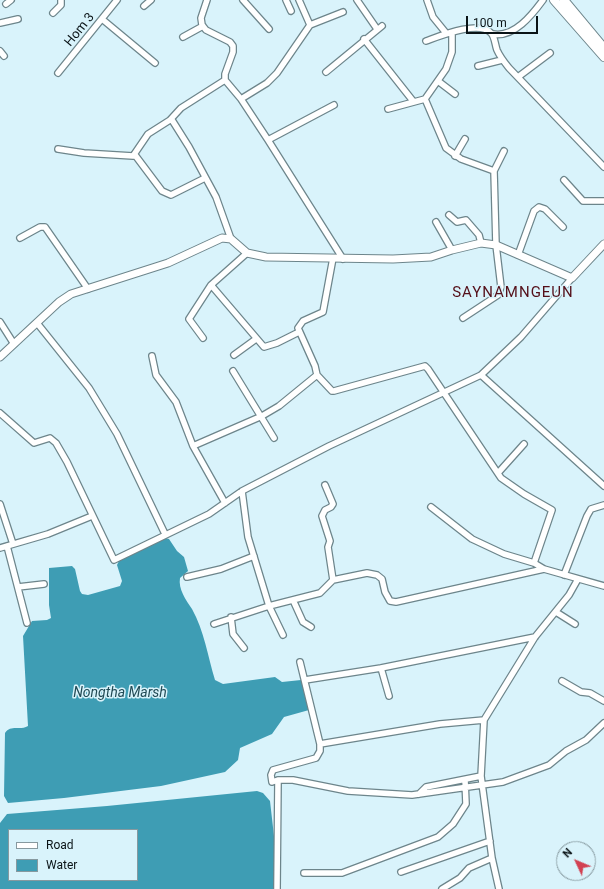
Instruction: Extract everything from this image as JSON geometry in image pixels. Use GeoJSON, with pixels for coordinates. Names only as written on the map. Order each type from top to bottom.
{"type":"FeatureCollection","features":[{"type":"Feature","properties":{"kind":"main road"},"geometry":{"type":"LineString","coordinates":[[554,0],[604,57]]}},
{"type":"Feature","properties":{"kind":"main road"},"geometry":{"type":"LineString","coordinates":[[564,0],[604,48]]}},
{"type":"Feature","properties":{"kind":"street"},"geometry":{"type":"LineString","coordinates":[[53,13],[61,5],[61,0]]}},
{"type":"Feature","properties":{"kind":"street","name":"Hom 3"},"geometry":{"type":"LineString","coordinates":[[58,73],[118,0]]}},
{"type":"Feature","properties":{"kind":"street"},"geometry":{"type":"LineString","coordinates":[[144,6],[151,0]]}},
{"type":"Feature","properties":{"kind":"street"},"geometry":{"type":"LineString","coordinates":[[202,26],[201,18],[207,0]]}},
{"type":"Feature","properties":{"kind":"street"},"geometry":{"type":"LineString","coordinates":[[243,0],[269,29]]}},
{"type":"Feature","properties":{"kind":"street"},"geometry":{"type":"LineString","coordinates":[[286,0],[291,11]]}},
{"type":"Feature","properties":{"kind":"street"},"geometry":{"type":"LineString","coordinates":[[298,0],[310,25]]}},
{"type":"Feature","properties":{"kind":"street"},"geometry":{"type":"LineString","coordinates":[[326,72],[380,27],[357,0]]}},
{"type":"Feature","properties":{"kind":"street"},"geometry":{"type":"LineString","coordinates":[[388,109],[413,101],[425,99],[446,69],[451,55],[449,34],[433,17],[427,0]]}},
{"type":"Feature","properties":{"kind":"street"},"geometry":{"type":"LineString","coordinates":[[493,34],[509,31],[522,24],[529,19],[543,0]]}},
{"type":"Feature","properties":{"kind":"street"},"geometry":{"type":"LineString","coordinates":[[241,99],[267,83],[277,73],[310,25],[343,12]]}},
{"type":"Feature","properties":{"kind":"street"},"geometry":{"type":"LineString","coordinates":[[0,23],[18,19]]}},
{"type":"Feature","properties":{"kind":"street"},"geometry":{"type":"LineString","coordinates":[[102,19],[155,63]]}},
{"type":"Feature","properties":{"kind":"street"},"geometry":{"type":"LineString","coordinates":[[183,37],[202,26]]}},
{"type":"Feature","properties":{"kind":"street"},"geometry":{"type":"LineString","coordinates":[[202,26],[230,42],[233,46],[233,52],[225,74],[226,80],[241,99],[268,140],[343,258]]}},
{"type":"Feature","properties":{"kind":"street"},"geometry":{"type":"LineString","coordinates":[[426,41],[472,28],[485,29],[493,34],[502,60],[604,166]]}},
{"type":"Feature","properties":{"kind":"street"},"geometry":{"type":"LineString","coordinates":[[364,39],[413,101]]}},
{"type":"Feature","properties":{"kind":"street"},"geometry":{"type":"LineString","coordinates":[[0,51],[4,56]]}},
{"type":"Feature","properties":{"kind":"street"},"geometry":{"type":"LineString","coordinates":[[518,77],[550,53]]}},
{"type":"Feature","properties":{"kind":"street"},"geometry":{"type":"LineString","coordinates":[[478,66],[502,60]]}},
{"type":"Feature","properties":{"kind":"street"},"geometry":{"type":"LineString","coordinates":[[58,149],[129,157],[135,155],[148,134],[170,120],[181,108],[226,80]]}},
{"type":"Feature","properties":{"kind":"street"},"geometry":{"type":"LineString","coordinates":[[438,81],[454,94]]}},
{"type":"Feature","properties":{"kind":"street"},"geometry":{"type":"LineString","coordinates":[[425,99],[446,148],[455,156],[494,171]]}},
{"type":"Feature","properties":{"kind":"street"},"geometry":{"type":"LineString","coordinates":[[268,140],[334,104]]}},
{"type":"Feature","properties":{"kind":"street"},"geometry":{"type":"LineString","coordinates":[[170,120],[174,122],[205,178],[224,217],[231,239],[248,254],[266,257],[393,259],[431,257],[481,243],[496,245],[572,278]]}},
{"type":"Feature","properties":{"kind":"street"},"geometry":{"type":"LineString","coordinates":[[455,156],[465,140]]}},
{"type":"Feature","properties":{"kind":"street"},"geometry":{"type":"LineString","coordinates":[[463,318],[498,295],[501,287],[496,245],[494,171],[504,150]]}},
{"type":"Feature","properties":{"kind":"street"},"geometry":{"type":"LineString","coordinates":[[135,155],[162,191],[167,195],[171,195],[205,178]]}},
{"type":"Feature","properties":{"kind":"street"},"geometry":{"type":"LineString","coordinates":[[564,180],[583,201],[604,201]]}},
{"type":"Feature","properties":{"kind":"street"},"geometry":{"type":"LineString","coordinates":[[518,255],[534,211],[539,208],[545,209],[563,228]]}},
{"type":"Feature","properties":{"kind":"street"},"geometry":{"type":"LineString","coordinates":[[449,216],[457,222],[466,220],[479,235],[481,243]]}},
{"type":"Feature","properties":{"kind":"street"},"geometry":{"type":"LineString","coordinates":[[436,222],[452,250]]}},
{"type":"Feature","properties":{"kind":"street"},"geometry":{"type":"LineString","coordinates":[[20,238],[40,227],[45,227],[88,289]]}},
{"type":"Feature","properties":{"kind":"street"},"geometry":{"type":"LineString","coordinates":[[0,357],[60,302],[71,294],[168,263],[218,240],[231,239]]}},
{"type":"Feature","properties":{"kind":"street"},"geometry":{"type":"LineString","coordinates":[[0,413],[34,444],[50,438],[56,443],[67,462],[113,560],[209,514],[242,491],[329,446],[480,375],[521,337],[572,278],[604,244]]}},
{"type":"Feature","properties":{"kind":"street"},"geometry":{"type":"LineString","coordinates":[[203,338],[189,319],[211,285],[248,254]]}},
{"type":"Feature","properties":{"kind":"street"},"geometry":{"type":"LineString","coordinates":[[333,258],[323,312],[300,324],[299,332],[315,366],[317,375],[332,391],[334,391],[425,366],[498,473],[524,494],[552,510],[534,564]]}},
{"type":"Feature","properties":{"kind":"street"},"geometry":{"type":"LineString","coordinates":[[211,285],[248,326],[256,339],[264,347],[299,332]]}},
{"type":"Feature","properties":{"kind":"street"},"geometry":{"type":"LineString","coordinates":[[0,322],[14,344]]}},
{"type":"Feature","properties":{"kind":"street"},"geometry":{"type":"LineString","coordinates":[[37,323],[88,388],[117,434],[166,534]]}},
{"type":"Feature","properties":{"kind":"street"},"geometry":{"type":"LineString","coordinates":[[234,355],[256,339]]}},
{"type":"Feature","properties":{"kind":"street"},"geometry":{"type":"LineString","coordinates":[[152,356],[156,375],[176,402],[193,446],[225,503]]}},
{"type":"Feature","properties":{"kind":"street"},"geometry":{"type":"LineString","coordinates":[[233,371],[262,416],[274,438]]}},
{"type":"Feature","properties":{"kind":"street"},"geometry":{"type":"LineString","coordinates":[[193,446],[262,416],[279,406],[317,375]]}},
{"type":"Feature","properties":{"kind":"street"},"geometry":{"type":"LineString","coordinates":[[480,375],[604,486]]}},
{"type":"Feature","properties":{"kind":"street"},"geometry":{"type":"LineString","coordinates":[[498,473],[524,444]]}},
{"type":"Feature","properties":{"kind":"street"},"geometry":{"type":"LineString","coordinates":[[325,485],[333,504],[325,510],[322,516],[330,541],[328,547],[333,580]]}},
{"type":"Feature","properties":{"kind":"street"},"geometry":{"type":"LineString","coordinates":[[242,491],[248,537],[269,606],[283,635]]}},
{"type":"Feature","properties":{"kind":"street"},"geometry":{"type":"LineString","coordinates":[[0,504],[13,544]]}},
{"type":"Feature","properties":{"kind":"street"},"geometry":{"type":"LineString","coordinates":[[564,575],[587,516],[591,509],[604,505]]}},
{"type":"Feature","properties":{"kind":"street"},"geometry":{"type":"LineString","coordinates":[[431,507],[472,539],[504,554],[544,569],[604,586]]}},
{"type":"Feature","properties":{"kind":"street"},"geometry":{"type":"LineString","coordinates":[[0,548],[48,534],[92,516]]}},
{"type":"Feature","properties":{"kind":"street"},"geometry":{"type":"LineString","coordinates":[[7,546],[27,623]]}},
{"type":"Feature","properties":{"kind":"street"},"geometry":{"type":"LineString","coordinates":[[187,577],[221,569],[254,556]]}},
{"type":"Feature","properties":{"kind":"street"},"geometry":{"type":"LineString","coordinates":[[214,624],[231,617],[320,593],[333,580],[367,573],[377,575],[382,579],[385,592],[390,601],[396,602],[544,569]]}},
{"type":"Feature","properties":{"kind":"street"},"geometry":{"type":"LineString","coordinates":[[499,889],[492,858],[481,776],[484,720],[535,636],[556,612],[578,579]]}},
{"type":"Feature","properties":{"kind":"street"},"geometry":{"type":"LineString","coordinates":[[18,587],[44,584]]}},
{"type":"Feature","properties":{"kind":"street"},"geometry":{"type":"LineString","coordinates":[[293,600],[303,622],[310,627]]}},
{"type":"Feature","properties":{"kind":"street"},"geometry":{"type":"LineString","coordinates":[[556,612],[575,624]]}},
{"type":"Feature","properties":{"kind":"street"},"geometry":{"type":"LineString","coordinates":[[231,617],[233,634],[244,648]]}},
{"type":"Feature","properties":{"kind":"street"},"geometry":{"type":"LineString","coordinates":[[304,680],[381,668],[535,636]]}},
{"type":"Feature","properties":{"kind":"street"},"geometry":{"type":"LineString","coordinates":[[300,662],[320,744],[318,755],[316,758],[273,770],[271,775],[272,782],[278,780],[293,780],[348,791],[407,795],[503,782],[543,768],[586,740],[604,724]]}},
{"type":"Feature","properties":{"kind":"street"},"geometry":{"type":"LineString","coordinates":[[381,668],[389,696]]}},
{"type":"Feature","properties":{"kind":"street"},"geometry":{"type":"LineString","coordinates":[[562,681],[581,692],[590,693],[604,701]]}},
{"type":"Feature","properties":{"kind":"street"},"geometry":{"type":"LineString","coordinates":[[320,744],[440,724],[484,720]]}},
{"type":"Feature","properties":{"kind":"street"},"geometry":{"type":"LineString","coordinates":[[419,794],[426,787],[481,776]]}},
{"type":"Feature","properties":{"kind":"street"},"geometry":{"type":"LineString","coordinates":[[277,889],[278,780]]}},
{"type":"Feature","properties":{"kind":"street"},"geometry":{"type":"LineString","coordinates":[[304,874],[342,873],[438,837],[453,824],[466,804],[465,780]]}},
{"type":"Feature","properties":{"kind":"street"},"geometry":{"type":"LineString","coordinates":[[401,872],[490,841]]}},
{"type":"Feature","properties":{"kind":"street"},"geometry":{"type":"LineString","coordinates":[[442,889],[460,878],[469,868],[492,858]]}},
{"type":"Feature","properties":{"kind":"water","name":"Nongtha Marsh"},"geometry":{"type":"Polygon","coordinates":[[[165,538],[169,539],[177,551],[184,557],[188,571],[180,578],[180,586],[200,626],[215,680],[223,684],[275,677],[282,682],[301,680],[303,682],[309,710],[284,717],[272,734],[240,748],[238,760],[225,772],[161,786],[64,798],[8,803],[4,796],[5,733],[7,730],[13,728],[28,726],[23,636],[32,621],[47,620],[51,618],[49,605],[49,568],[72,566],[75,569],[80,591],[82,594],[88,595],[120,586],[122,581],[117,565],[119,561],[165,538]]]}},
{"type":"Feature","properties":{"kind":"water"},"geometry":{"type":"Polygon","coordinates":[[[257,791],[263,793],[270,801],[280,889],[0,889],[0,823],[7,814],[257,791]]]}},
{"type":"Feature","properties":{"kind":"district","name":"SAYNAMNGEUN"},"geometry":{"type":"Point","coordinates":[513,293]}}]}
